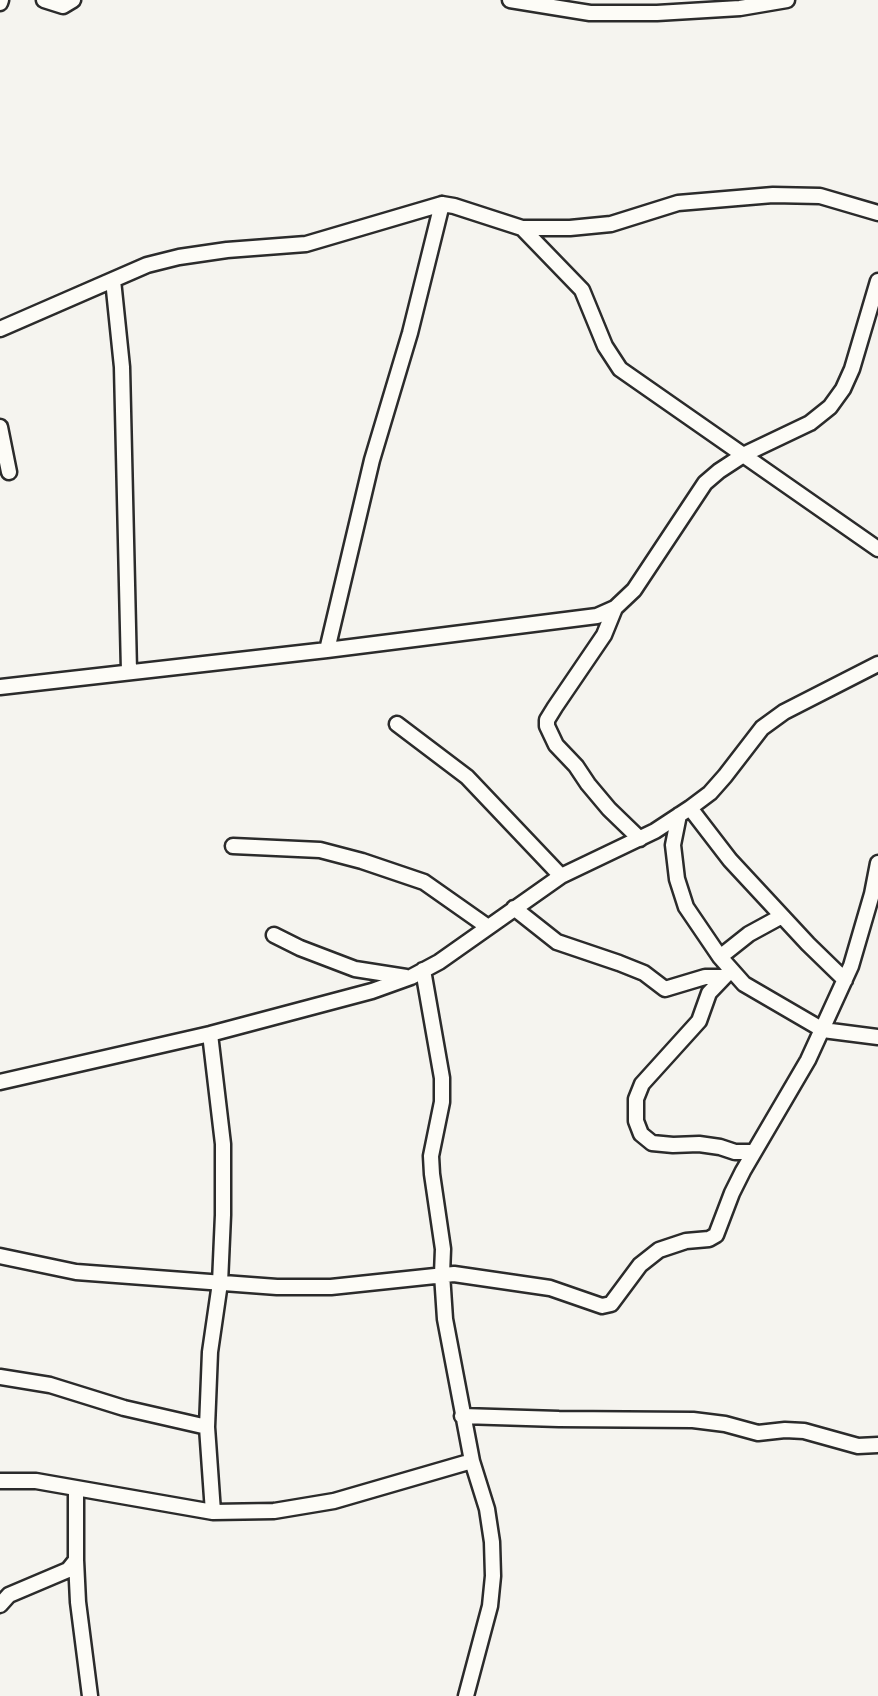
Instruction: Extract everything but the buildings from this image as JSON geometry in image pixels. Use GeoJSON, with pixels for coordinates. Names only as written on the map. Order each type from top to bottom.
{"type":"FeatureCollection","features":[{"type":"Feature","properties":{"kind":"street"},"geometry":{"type":"LineString","coordinates":[[44,0],[63,6],[73,0]]}},
{"type":"Feature","properties":{"kind":"street"},"geometry":{"type":"LineString","coordinates":[[510,0],[590,13],[657,13],[740,8],[787,0]]}},
{"type":"Feature","properties":{"kind":"street"},"geometry":{"type":"LineString","coordinates":[[0,329],[147,265],[227,250],[306,244],[442,204],[522,228],[570,228],[611,224],[678,203],[773,195],[820,197],[878,213]]}},
{"type":"Feature","properties":{"kind":"street"},"geometry":{"type":"LineString","coordinates":[[327,650],[372,460],[410,332],[442,204]]}},
{"type":"Feature","properties":{"kind":"street"},"geometry":{"type":"LineString","coordinates":[[522,228],[582,290],[605,346],[620,369],[878,548]]}},
{"type":"Feature","properties":{"kind":"street"},"geometry":{"type":"LineString","coordinates":[[113,280],[122,367],[129,671]]}},
{"type":"Feature","properties":{"kind":"street"},"geometry":{"type":"LineString","coordinates":[[0,687],[597,616],[615,608],[634,590],[705,483],[745,454],[810,423],[830,407],[843,389],[852,369],[878,281]]}},
{"type":"Feature","properties":{"kind":"street"},"geometry":{"type":"LineString","coordinates":[[0,427],[9,472]]}},
{"type":"Feature","properties":{"kind":"street"},"geometry":{"type":"LineString","coordinates":[[615,608],[604,635],[555,707],[547,720],[547,726],[556,746],[576,766],[609,809],[640,839]]}},
{"type":"Feature","properties":{"kind":"street"},"geometry":{"type":"LineString","coordinates":[[0,1082],[210,1034],[372,991],[417,974],[561,876],[640,839],[685,812],[710,793],[762,727],[784,712],[878,664]]}},
{"type":"Feature","properties":{"kind":"street"},"geometry":{"type":"LineString","coordinates":[[397,724],[467,777],[561,876]]}},
{"type":"Feature","properties":{"kind":"street"},"geometry":{"type":"LineString","coordinates":[[685,812],[673,845],[677,879],[686,907],[720,957],[728,974],[823,1030],[878,1037]]}},
{"type":"Feature","properties":{"kind":"street"},"geometry":{"type":"LineString","coordinates":[[685,812],[845,980]]}},
{"type":"Feature","properties":{"kind":"street"},"geometry":{"type":"LineString","coordinates":[[655,831],[673,845]]}},
{"type":"Feature","properties":{"kind":"street"},"geometry":{"type":"LineString","coordinates":[[233,846],[320,850],[362,861],[424,883],[488,927]]}},
{"type":"Feature","properties":{"kind":"street"},"geometry":{"type":"LineString","coordinates":[[0,1256],[76,1272],[276,1287],[331,1287],[442,1274],[551,1288],[602,1306],[611,1304],[640,1265],[659,1250],[716,1235],[743,1171],[823,1030],[845,980],[873,894],[878,863]]}},
{"type":"Feature","properties":{"kind":"street"},"geometry":{"type":"LineString","coordinates":[[514,908],[557,942],[644,973],[665,989],[705,977],[728,974]]}},
{"type":"Feature","properties":{"kind":"street"},"geometry":{"type":"LineString","coordinates":[[720,957],[749,934],[782,916]]}},
{"type":"Feature","properties":{"kind":"street"},"geometry":{"type":"LineString","coordinates":[[274,935],[355,969],[417,974]]}},
{"type":"Feature","properties":{"kind":"street"},"geometry":{"type":"LineString","coordinates":[[417,974],[442,1078],[442,1102],[432,1156],[432,1174],[443,1250],[445,1319],[471,1461],[487,1509],[492,1542],[490,1606],[466,1696]]}},
{"type":"Feature","properties":{"kind":"street"},"geometry":{"type":"LineString","coordinates":[[728,974],[709,993],[698,1021],[642,1084],[636,1099],[636,1121],[640,1134],[652,1143],[699,1144],[735,1152],[754,1152]]}},
{"type":"Feature","properties":{"kind":"street"},"geometry":{"type":"LineString","coordinates":[[210,1034],[223,1144],[220,1283],[210,1352],[207,1427],[213,1512]]}},
{"type":"Feature","properties":{"kind":"street"},"geometry":{"type":"LineString","coordinates":[[735,1152],[743,1171]]}},
{"type":"Feature","properties":{"kind":"street"},"geometry":{"type":"LineString","coordinates":[[0,1377],[50,1385],[124,1408],[207,1427]]}},
{"type":"Feature","properties":{"kind":"street"},"geometry":{"type":"LineString","coordinates":[[462,1416],[693,1420],[725,1424],[758,1433],[785,1430],[804,1432],[858,1446],[878,1445]]}},
{"type":"Feature","properties":{"kind":"street"},"geometry":{"type":"LineString","coordinates":[[0,1481],[36,1482],[213,1512],[274,1511],[334,1501],[471,1461]]}},
{"type":"Feature","properties":{"kind":"street"},"geometry":{"type":"LineString","coordinates":[[76,1490],[78,1602],[90,1696]]}},
{"type":"Feature","properties":{"kind":"street"},"geometry":{"type":"LineString","coordinates":[[0,1605],[9,1595],[68,1570],[76,1560]]}}]}
